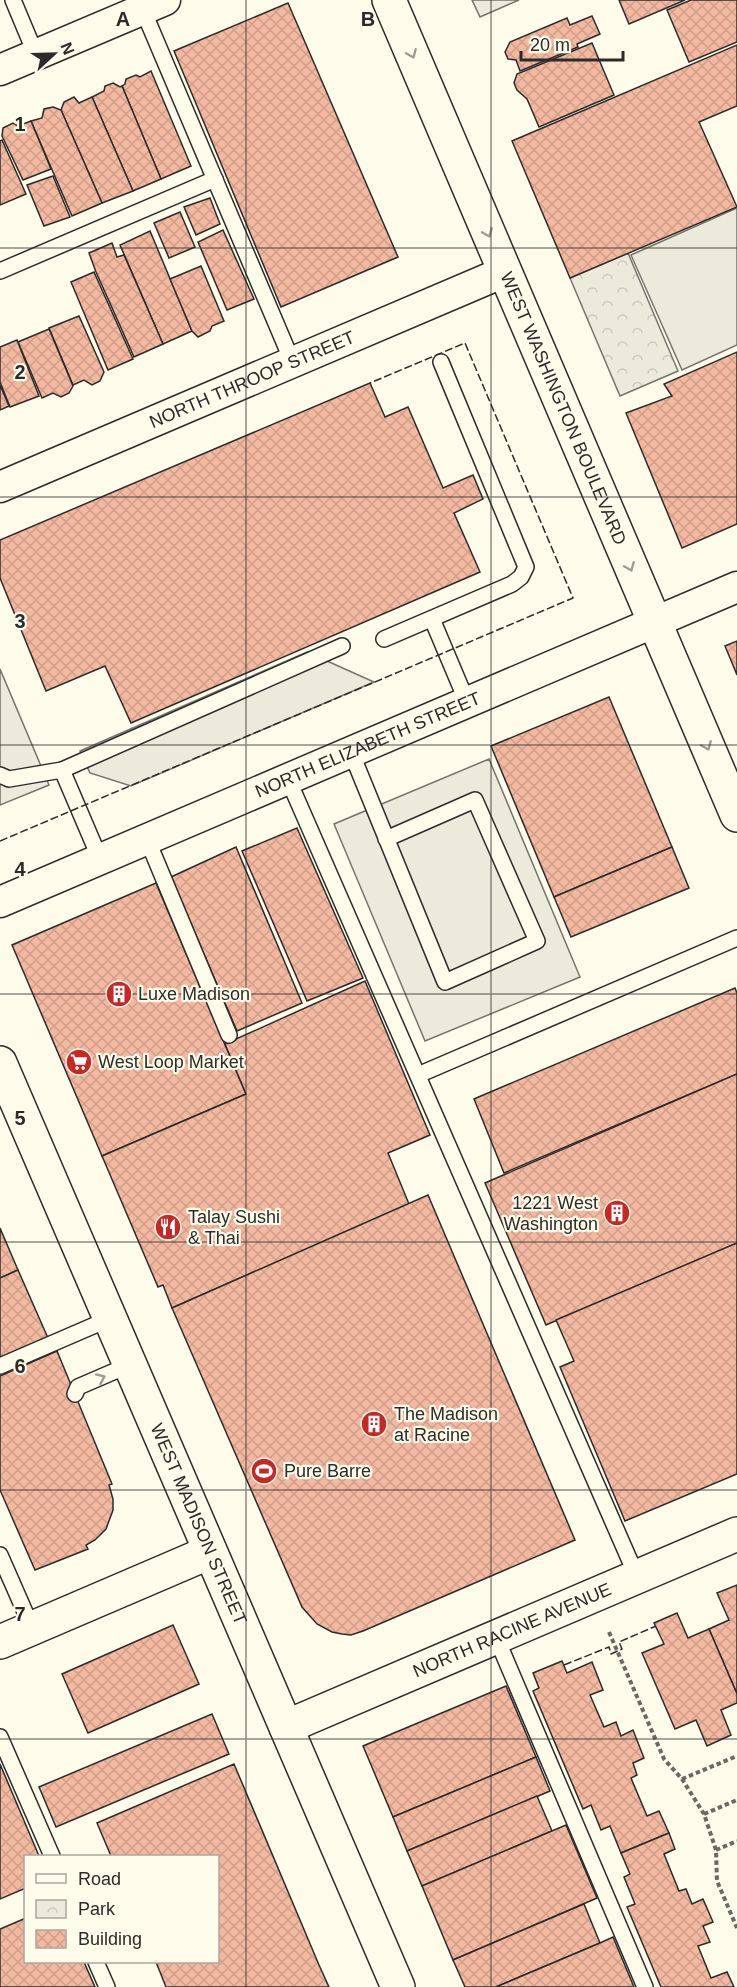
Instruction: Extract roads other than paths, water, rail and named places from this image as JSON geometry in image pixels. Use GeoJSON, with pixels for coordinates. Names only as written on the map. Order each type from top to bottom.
{"type":"FeatureCollection","features":[{"type":"Feature","properties":{"kind":"street","name":"WEST WASHINGTON BOULEVARD"},"geometry":{"type":"LineString","coordinates":[[389,0],[737,815]]}},
{"type":"Feature","properties":{"kind":"street"},"geometry":{"type":"LineString","coordinates":[[0,70],[154,5]]}},
{"type":"Feature","properties":{"kind":"street","name":"NORTH THROOP STREET"},"geometry":{"type":"LineString","coordinates":[[0,487],[504,272]]}},
{"type":"Feature","properties":{"kind":"street","name":"NORTH ELIZABETH STREET"},"geometry":{"type":"LineString","coordinates":[[0,902],[737,587]]}},
{"type":"Feature","properties":{"kind":"street","name":"WEST MADISON STREET"},"geometry":{"type":"LineString","coordinates":[[0,1063],[398,1987]]}},
{"type":"Feature","properties":{"kind":"street","name":"NORTH RACINE AVENUE"},"geometry":{"type":"LineString","coordinates":[[286,1727],[737,1534]]}},
{"type":"Feature","properties":{"kind":"street"},"geometry":{"type":"LineString","coordinates":[[0,1642],[210,1552]]}},
{"type":"Feature","properties":{"kind":"lane"},"geometry":{"type":"LineString","coordinates":[[13,0],[36,55]]}},
{"type":"Feature","properties":{"kind":"lane"},"geometry":{"type":"LineString","coordinates":[[154,5],[215,179],[292,361]]}},
{"type":"Feature","properties":{"kind":"lane"},"geometry":{"type":"LineString","coordinates":[[0,271],[215,179]]}},
{"type":"Feature","properties":{"kind":"lane"},"geometry":{"type":"LineString","coordinates":[[384,639],[512,584],[521,577],[526,567],[441,362]]}},
{"type":"Feature","properties":{"kind":"lane"},"geometry":{"type":"LineString","coordinates":[[432,618],[467,702]]}},
{"type":"Feature","properties":{"kind":"lane"},"geometry":{"type":"LineString","coordinates":[[0,775],[9,779],[62,770],[342,646]]}},
{"type":"Feature","properties":{"kind":"lane"},"geometry":{"type":"LineString","coordinates":[[351,752],[386,839],[445,982],[537,941],[475,800],[386,839]]}},
{"type":"Feature","properties":{"kind":"lane"},"geometry":{"type":"LineString","coordinates":[[62,770],[100,859]]}},
{"type":"Feature","properties":{"kind":"lane"},"geometry":{"type":"LineString","coordinates":[[288,779],[637,1577]]}},
{"type":"Feature","properties":{"kind":"lane"},"geometry":{"type":"LineString","coordinates":[[147,840],[229,1035]]}},
{"type":"Feature","properties":{"kind":"lane"},"geometry":{"type":"LineString","coordinates":[[418,1075],[737,938]]}},
{"type":"Feature","properties":{"kind":"lane"},"geometry":{"type":"LineString","coordinates":[[0,1365],[109,1319]]}},
{"type":"Feature","properties":{"kind":"lane"},"geometry":{"type":"LineString","coordinates":[[74,1389],[129,1365]]}},
{"type":"Feature","properties":{"kind":"lane"},"geometry":{"type":"LineString","coordinates":[[0,1556],[32,1628]]}},
{"type":"Feature","properties":{"kind":"lane"},"geometry":{"type":"LineString","coordinates":[[496,1637],[645,1987]]}},
{"type":"Feature","properties":{"kind":"lane"},"geometry":{"type":"LineString","coordinates":[[0,1737],[51,1855]]}},
{"type":"Feature","properties":{"kind":"lane"},"geometry":{"type":"LineString","coordinates":[[96,1963],[107,1987]]}},
{"type":"Feature","properties":{"kind":"place","name":"Luxe Madison"},"geometry":{"type":"Point","coordinates":[119,994]}},
{"type":"Feature","properties":{"kind":"place","name":"West Loop Market"},"geometry":{"type":"Point","coordinates":[79,1062]}},
{"type":"Feature","properties":{"kind":"place","name":"1221 West Washington"},"geometry":{"type":"Point","coordinates":[617,1213]}},
{"type":"Feature","properties":{"kind":"place","name":"Talay Sushi & Thai"},"geometry":{"type":"Point","coordinates":[168,1227]}},
{"type":"Feature","properties":{"kind":"place","name":"The Madison at Racine"},"geometry":{"type":"Point","coordinates":[374,1424]}},
{"type":"Feature","properties":{"kind":"place","name":"Pure Barre"},"geometry":{"type":"Point","coordinates":[264,1471]}}]}
